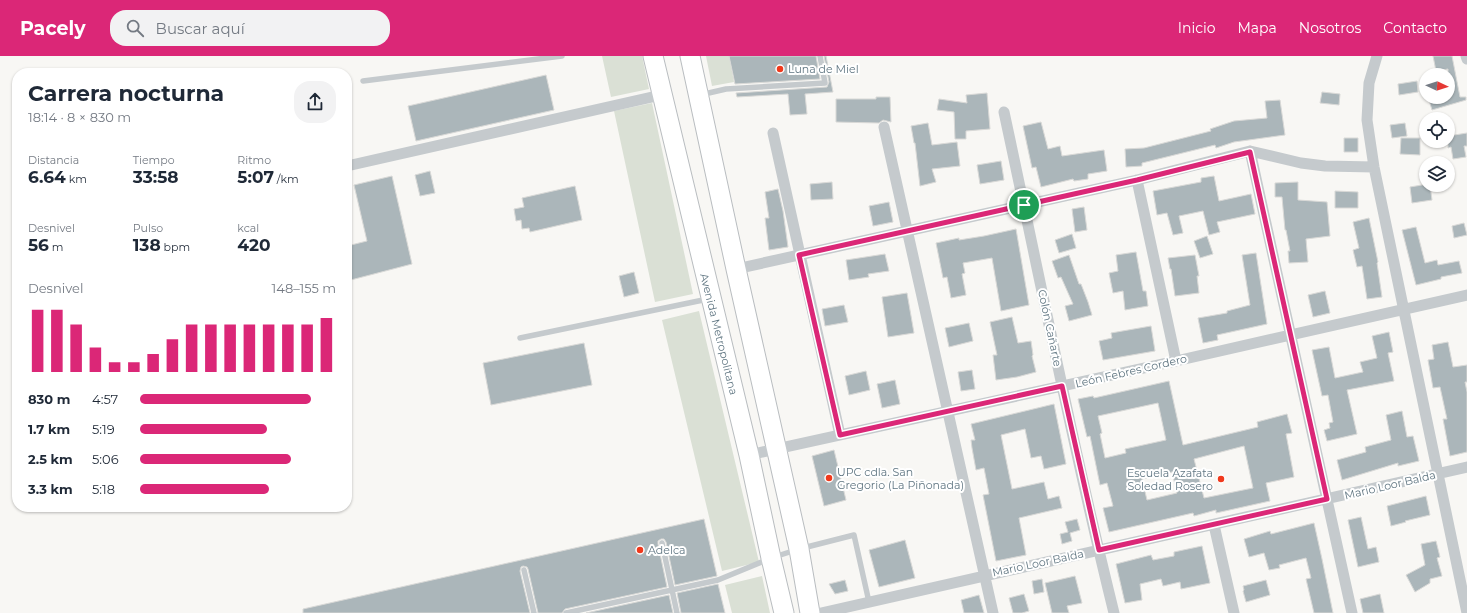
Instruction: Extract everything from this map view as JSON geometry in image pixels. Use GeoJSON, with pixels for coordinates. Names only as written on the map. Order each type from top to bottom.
{"type":"FeatureCollection","features":[{"type":"Feature","properties":{"kind":"highway","name":"Avenida Metropolitana"},"geometry":{"type":"LineString","coordinates":[[653,56],[784,613]]}},
{"type":"Feature","properties":{"kind":"highway"},"geometry":{"type":"LineString","coordinates":[[690,56],[799,549],[810,613]]}},
{"type":"Feature","properties":{"kind":"street"},"geometry":{"type":"LineString","coordinates":[[1376,56],[1369,83],[1367,120],[1374,167],[1467,613]]}},
{"type":"Feature","properties":{"kind":"street"},"geometry":{"type":"LineString","coordinates":[[352,165],[661,95]]}},
{"type":"Feature","properties":{"kind":"street","name":"Colón Cañarte"},"geometry":{"type":"LineString","coordinates":[[1004,112],[1062,386],[1114,613]]}},
{"type":"Feature","properties":{"kind":"street"},"geometry":{"type":"LineString","coordinates":[[884,127],[994,613]]}},
{"type":"Feature","properties":{"kind":"street"},"geometry":{"type":"LineString","coordinates":[[773,133],[840,435]]}},
{"type":"Feature","properties":{"kind":"street"},"geometry":{"type":"LineString","coordinates":[[736,269],[1137,180],[1250,152],[1300,163],[1325,166],[1374,167]]}},
{"type":"Feature","properties":{"kind":"street"},"geometry":{"type":"LineString","coordinates":[[1250,152],[1352,613]]}},
{"type":"Feature","properties":{"kind":"street"},"geometry":{"type":"LineString","coordinates":[[1137,180],[1176,361]]}},
{"type":"Feature","properties":{"kind":"street","name":"León Febres Cordero"},"geometry":{"type":"LineString","coordinates":[[748,455],[1176,361],[1403,308],[1467,295]]}},
{"type":"Feature","properties":{"kind":"street","name":"Mario Loor Balda"},"geometry":{"type":"LineString","coordinates":[[821,613],[1467,467]]}},
{"type":"Feature","properties":{"kind":"street"},"geometry":{"type":"LineString","coordinates":[[1214,525],[1234,613]]}},
{"type":"Feature","properties":{"kind":"lane"},"geometry":{"type":"LineString","coordinates":[[363,81],[562,56]]}},
{"type":"Feature","properties":{"kind":"lane"},"geometry":{"type":"LineString","coordinates":[[698,96],[726,89],[825,83],[820,56]]}},
{"type":"Feature","properties":{"kind":"lane"},"geometry":{"type":"LineString","coordinates":[[520,338],[711,298]]}},
{"type":"Feature","properties":{"kind":"lane"},"geometry":{"type":"LineString","coordinates":[[566,613],[718,580],[770,558],[854,535],[869,602]]}},
{"type":"Feature","properties":{"kind":"lane"},"geometry":{"type":"LineString","coordinates":[[662,543],[677,613]]}},
{"type":"Feature","properties":{"kind":"lane"},"geometry":{"type":"LineString","coordinates":[[524,570],[534,613]]}},
{"type":"Feature","properties":{"kind":"shaded area"},"geometry":{"type":"Polygon","coordinates":[[[602,56],[642,56],[649,89],[611,97],[602,56]]]}},
{"type":"Feature","properties":{"kind":"shaded area"},"geometry":{"type":"Polygon","coordinates":[[[706,56],[729,56],[734,82],[712,86],[706,56]]]}},
{"type":"Feature","properties":{"kind":"shaded area"},"geometry":{"type":"Polygon","coordinates":[[[652,103],[693,294],[655,302],[614,111],[652,103]]]}},
{"type":"Feature","properties":{"kind":"shaded area"},"geometry":{"type":"Polygon","coordinates":[[[699,311],[759,562],[722,571],[662,320],[699,311]]]}},
{"type":"Feature","properties":{"kind":"shaded area"},"geometry":{"type":"Polygon","coordinates":[[[762,576],[770,613],[732,613],[725,585],[762,576]]]}},
{"type":"Feature","properties":{"kind":"building"},"geometry":{"type":"Polygon","coordinates":[[[729,56],[816,56],[820,79],[735,84],[729,56]]]}},
{"type":"Feature","properties":{"kind":"building"},"geometry":{"type":"Polygon","coordinates":[[[824,56],[826,56],[833,92],[805,94],[807,114],[790,115],[788,94],[737,97],[736,93],[827,87],[829,82],[824,56]]]}},
{"type":"Feature","properties":{"kind":"building"},"geometry":{"type":"Polygon","coordinates":[[[1433,56],[1452,56],[1454,68],[1435,68],[1433,56]]]}},
{"type":"Feature","properties":{"kind":"building"},"geometry":{"type":"Polygon","coordinates":[[[1455,71],[1460,97],[1466,97],[1466,100],[1455,103],[1455,71]]]}},
{"type":"Feature","properties":{"kind":"building"},"geometry":{"type":"Polygon","coordinates":[[[546,75],[554,110],[416,141],[408,106],[546,75]]]}},
{"type":"Feature","properties":{"kind":"building"},"geometry":{"type":"Polygon","coordinates":[[[1417,81],[1418,92],[1399,95],[1398,84],[1417,81]]]}},
{"type":"Feature","properties":{"kind":"building"},"geometry":{"type":"Polygon","coordinates":[[[1322,92],[1340,94],[1339,105],[1320,103],[1322,92]]]}},
{"type":"Feature","properties":{"kind":"building"},"geometry":{"type":"Polygon","coordinates":[[[987,93],[990,129],[966,131],[966,139],[955,139],[954,112],[937,110],[939,99],[967,103],[966,95],[987,93]]]}},
{"type":"Feature","properties":{"kind":"building"},"geometry":{"type":"Polygon","coordinates":[[[876,97],[890,97],[891,122],[883,120],[879,123],[836,122],[836,99],[876,99],[876,97]]]}},
{"type":"Feature","properties":{"kind":"building"},"geometry":{"type":"Polygon","coordinates":[[[1280,100],[1285,135],[1234,142],[1216,148],[1215,145],[1142,163],[1142,166],[1126,167],[1125,149],[1144,148],[1211,131],[1210,129],[1234,121],[1267,118],[1265,101],[1280,100]]]}},
{"type":"Feature","properties":{"kind":"building"},"geometry":{"type":"Polygon","coordinates":[[[1430,104],[1452,104],[1432,110],[1430,104]]]}},
{"type":"Feature","properties":{"kind":"building"},"geometry":{"type":"Polygon","coordinates":[[[1041,122],[1048,149],[1060,146],[1062,156],[1104,150],[1107,171],[1088,174],[1088,179],[1074,181],[1073,179],[1041,187],[1036,167],[1032,168],[1023,126],[1041,122]]]}},
{"type":"Feature","properties":{"kind":"building"},"geometry":{"type":"Polygon","coordinates":[[[928,123],[932,145],[957,142],[960,166],[932,169],[936,182],[920,186],[915,143],[911,126],[928,123]]]}},
{"type":"Feature","properties":{"kind":"building"},"geometry":{"type":"Polygon","coordinates":[[[1405,123],[1407,136],[1392,138],[1390,125],[1405,123]]]}},
{"type":"Feature","properties":{"kind":"building"},"geometry":{"type":"Polygon","coordinates":[[[1467,133],[1467,146],[1464,146],[1466,157],[1455,159],[1455,156],[1452,156],[1451,148],[1455,148],[1455,135],[1467,133]]]}},
{"type":"Feature","properties":{"kind":"building"},"geometry":{"type":"Polygon","coordinates":[[[1344,138],[1358,138],[1358,152],[1344,152],[1344,138]]]}},
{"type":"Feature","properties":{"kind":"building"},"geometry":{"type":"Polygon","coordinates":[[[1401,138],[1419,138],[1420,155],[1400,154],[1401,138]]]}},
{"type":"Feature","properties":{"kind":"building"},"geometry":{"type":"Polygon","coordinates":[[[1001,161],[1004,180],[980,184],[977,165],[1001,161]]]}},
{"type":"Feature","properties":{"kind":"building"},"geometry":{"type":"Polygon","coordinates":[[[430,171],[435,193],[420,196],[415,175],[430,171]]]}},
{"type":"Feature","properties":{"kind":"building"},"geometry":{"type":"Polygon","coordinates":[[[392,176],[412,264],[352,280],[352,245],[367,241],[354,185],[392,176]]]}},
{"type":"Feature","properties":{"kind":"building"},"geometry":{"type":"Polygon","coordinates":[[[1214,176],[1219,201],[1251,194],[1255,214],[1217,222],[1220,232],[1209,235],[1203,211],[1179,216],[1183,233],[1173,235],[1167,213],[1157,215],[1153,191],[1201,182],[1201,178],[1214,176]]]}},
{"type":"Feature","properties":{"kind":"building"},"geometry":{"type":"Polygon","coordinates":[[[832,182],[833,199],[811,200],[810,184],[832,182]]]}},
{"type":"Feature","properties":{"kind":"building"},"geometry":{"type":"Polygon","coordinates":[[[1298,182],[1298,200],[1327,202],[1330,236],[1306,239],[1308,262],[1289,263],[1288,251],[1290,251],[1285,230],[1282,197],[1275,197],[1275,183],[1298,182]]]}},
{"type":"Feature","properties":{"kind":"building"},"geometry":{"type":"Polygon","coordinates":[[[575,186],[582,220],[530,232],[529,228],[522,229],[521,220],[516,221],[514,209],[524,207],[522,198],[575,186]]]}},
{"type":"Feature","properties":{"kind":"building"},"geometry":{"type":"Polygon","coordinates":[[[1419,186],[1419,192],[1431,192],[1432,200],[1412,203],[1410,187],[1419,186]]]}},
{"type":"Feature","properties":{"kind":"building"},"geometry":{"type":"Polygon","coordinates":[[[778,189],[788,247],[769,250],[765,218],[769,218],[765,192],[778,189]]]}},
{"type":"Feature","properties":{"kind":"building"},"geometry":{"type":"Polygon","coordinates":[[[1335,191],[1358,192],[1358,208],[1335,208],[1335,191]]]}},
{"type":"Feature","properties":{"kind":"building"},"geometry":{"type":"Polygon","coordinates":[[[889,202],[893,222],[873,226],[869,206],[889,202]]]}},
{"type":"Feature","properties":{"kind":"building"},"geometry":{"type":"Polygon","coordinates":[[[1084,207],[1087,230],[1075,232],[1072,209],[1084,207]]]}},
{"type":"Feature","properties":{"kind":"building"},"geometry":{"type":"Polygon","coordinates":[[[1369,218],[1378,262],[1382,297],[1367,299],[1362,266],[1357,267],[1353,250],[1359,248],[1353,222],[1369,218]]]}},
{"type":"Feature","properties":{"kind":"building"},"geometry":{"type":"Polygon","coordinates":[[[1464,223],[1467,235],[1454,238],[1452,226],[1464,223]]]}},
{"type":"Feature","properties":{"kind":"building"},"geometry":{"type":"Polygon","coordinates":[[[1416,227],[1425,263],[1437,260],[1438,265],[1459,261],[1462,273],[1441,277],[1441,279],[1416,285],[1402,230],[1416,227]]]}},
{"type":"Feature","properties":{"kind":"building"},"geometry":{"type":"Polygon","coordinates":[[[1016,229],[1029,305],[1001,311],[992,258],[963,263],[965,273],[962,274],[966,295],[951,298],[947,277],[943,278],[936,243],[959,238],[959,240],[984,236],[1016,229]]]}},
{"type":"Feature","properties":{"kind":"building"},"geometry":{"type":"Polygon","coordinates":[[[1072,234],[1076,248],[1059,253],[1055,240],[1072,234]]]}},
{"type":"Feature","properties":{"kind":"building"},"geometry":{"type":"Polygon","coordinates":[[[1207,236],[1213,254],[1200,258],[1194,241],[1207,236]]]}},
{"type":"Feature","properties":{"kind":"building"},"geometry":{"type":"Polygon","coordinates":[[[1136,252],[1143,291],[1146,291],[1148,306],[1125,310],[1123,291],[1113,293],[1109,273],[1118,271],[1116,255],[1136,252]]]}},
{"type":"Feature","properties":{"kind":"building"},"geometry":{"type":"Polygon","coordinates":[[[1256,253],[1267,324],[1217,335],[1218,340],[1203,343],[1198,318],[1227,313],[1227,311],[1250,305],[1242,255],[1256,253]]]}},
{"type":"Feature","properties":{"kind":"building"},"geometry":{"type":"Polygon","coordinates":[[[885,254],[889,271],[868,274],[869,277],[849,280],[846,260],[885,254]]]}},
{"type":"Feature","properties":{"kind":"building"},"geometry":{"type":"Polygon","coordinates":[[[1069,255],[1092,315],[1069,321],[1065,306],[1073,304],[1061,277],[1058,278],[1052,261],[1069,255]]]}},
{"type":"Feature","properties":{"kind":"building"},"geometry":{"type":"Polygon","coordinates":[[[1195,255],[1199,276],[1197,276],[1199,293],[1175,296],[1168,258],[1195,255]]]}},
{"type":"Feature","properties":{"kind":"building"},"geometry":{"type":"Polygon","coordinates":[[[634,272],[639,293],[624,297],[619,276],[634,272]]]}},
{"type":"Feature","properties":{"kind":"building"},"geometry":{"type":"Polygon","coordinates":[[[1325,291],[1330,313],[1313,317],[1308,295],[1325,291]]]}},
{"type":"Feature","properties":{"kind":"building"},"geometry":{"type":"Polygon","coordinates":[[[907,293],[914,333],[888,337],[882,297],[907,293]]]}},
{"type":"Feature","properties":{"kind":"building"},"geometry":{"type":"Polygon","coordinates":[[[844,305],[848,322],[825,326],[822,309],[844,305]]]}},
{"type":"Feature","properties":{"kind":"building"},"geometry":{"type":"Polygon","coordinates":[[[1012,317],[1018,343],[1031,341],[1032,356],[1036,372],[996,380],[993,355],[997,355],[990,322],[1012,317]]]}},
{"type":"Feature","properties":{"kind":"building"},"geometry":{"type":"Polygon","coordinates":[[[969,323],[973,341],[949,347],[945,328],[969,323]]]}},
{"type":"Feature","properties":{"kind":"building"},"geometry":{"type":"Polygon","coordinates":[[[1151,326],[1155,351],[1103,360],[1099,341],[1112,338],[1111,333],[1151,326]]]}},
{"type":"Feature","properties":{"kind":"building"},"geometry":{"type":"Polygon","coordinates":[[[1389,332],[1393,352],[1388,353],[1394,381],[1347,390],[1357,434],[1327,441],[1324,430],[1330,428],[1329,423],[1333,422],[1328,395],[1322,396],[1312,350],[1329,347],[1335,378],[1363,372],[1360,362],[1377,358],[1372,336],[1389,332]]]}},
{"type":"Feature","properties":{"kind":"building"},"geometry":{"type":"Polygon","coordinates":[[[1448,342],[1453,367],[1467,365],[1467,382],[1465,382],[1467,392],[1467,452],[1450,456],[1443,419],[1447,419],[1440,387],[1433,388],[1428,360],[1434,359],[1432,345],[1448,342]]]}},
{"type":"Feature","properties":{"kind":"building"},"geometry":{"type":"Polygon","coordinates":[[[584,343],[592,385],[491,405],[483,363],[584,343]]]}},
{"type":"Feature","properties":{"kind":"building"},"geometry":{"type":"Polygon","coordinates":[[[972,370],[975,389],[961,391],[958,372],[972,370]]]}},
{"type":"Feature","properties":{"kind":"building"},"geometry":{"type":"Polygon","coordinates":[[[866,371],[870,390],[849,395],[845,376],[866,371]]]}},
{"type":"Feature","properties":{"kind":"building"},"geometry":{"type":"Polygon","coordinates":[[[895,380],[900,404],[882,408],[877,384],[895,380]]]}},
{"type":"Feature","properties":{"kind":"building"},"geometry":{"type":"Polygon","coordinates":[[[1169,381],[1183,445],[1258,427],[1257,422],[1287,414],[1292,433],[1286,434],[1294,477],[1266,483],[1270,501],[1216,513],[1216,510],[1194,516],[1193,513],[1109,532],[1103,508],[1113,506],[1107,483],[1100,485],[1090,436],[1087,437],[1078,399],[1093,396],[1094,398],[1169,381]],[[1158,403],[1098,416],[1105,458],[1126,453],[1125,449],[1166,440],[1158,403]],[[1244,446],[1194,459],[1204,498],[1253,488],[1244,446]],[[1172,472],[1142,479],[1147,500],[1177,493],[1172,472]]]}},
{"type":"Feature","properties":{"kind":"building"},"geometry":{"type":"Polygon","coordinates":[[[1054,404],[1066,464],[1044,469],[1041,456],[1031,458],[1025,429],[1001,435],[1012,489],[1044,482],[1048,499],[1059,496],[1062,508],[1019,518],[1026,555],[996,561],[983,495],[989,494],[984,468],[976,470],[971,440],[975,440],[971,424],[1054,404]]]}},
{"type":"Feature","properties":{"kind":"building"},"geometry":{"type":"Polygon","coordinates":[[[1402,411],[1407,437],[1413,436],[1419,461],[1398,466],[1398,463],[1342,480],[1337,460],[1366,452],[1365,447],[1391,440],[1386,415],[1402,411]]]}},
{"type":"Feature","properties":{"kind":"building","name":"UPC cdla. San Gregorio (La Piñonada)"},"geometry":{"type":"Polygon","coordinates":[[[834,450],[846,500],[824,506],[812,456],[834,450]]]}},
{"type":"Feature","properties":{"kind":"building"},"geometry":{"type":"Polygon","coordinates":[[[1426,496],[1430,515],[1391,526],[1387,506],[1426,496]]]}},
{"type":"Feature","properties":{"kind":"building"},"geometry":{"type":"Polygon","coordinates":[[[1361,517],[1368,549],[1376,547],[1379,562],[1358,567],[1348,520],[1361,517]]]}},
{"type":"Feature","properties":{"kind":"building","name":"Adelca"},"geometry":{"type":"Polygon","coordinates":[[[704,519],[717,576],[675,585],[666,542],[664,539],[661,539],[658,541],[658,544],[667,587],[565,609],[562,613],[538,613],[528,569],[527,567],[523,566],[521,567],[520,571],[530,613],[303,613],[303,609],[704,519]]]}},
{"type":"Feature","properties":{"kind":"building"},"geometry":{"type":"Polygon","coordinates":[[[1077,519],[1080,530],[1070,533],[1072,541],[1062,544],[1060,534],[1068,532],[1065,522],[1077,519]]]}},
{"type":"Feature","properties":{"kind":"building"},"geometry":{"type":"Polygon","coordinates":[[[1314,523],[1333,613],[1314,613],[1306,579],[1311,578],[1306,558],[1279,565],[1280,568],[1269,570],[1264,553],[1249,557],[1244,539],[1270,531],[1271,534],[1314,523]]]}},
{"type":"Feature","properties":{"kind":"building"},"geometry":{"type":"Polygon","coordinates":[[[905,540],[915,578],[879,587],[869,550],[905,540]]]}},
{"type":"Feature","properties":{"kind":"building"},"geometry":{"type":"Polygon","coordinates":[[[1436,541],[1440,557],[1437,558],[1442,576],[1430,579],[1430,583],[1415,592],[1406,575],[1425,565],[1421,544],[1436,541]]]}},
{"type":"Feature","properties":{"kind":"building"},"geometry":{"type":"Polygon","coordinates":[[[1202,546],[1210,583],[1181,589],[1180,582],[1163,586],[1161,579],[1140,584],[1142,600],[1125,603],[1116,564],[1151,555],[1153,560],[1174,556],[1174,552],[1202,546]]]}},
{"type":"Feature","properties":{"kind":"building"},"geometry":{"type":"Polygon","coordinates":[[[1075,576],[1082,603],[1067,606],[1069,613],[1052,613],[1045,583],[1075,576]]]}},
{"type":"Feature","properties":{"kind":"building"},"geometry":{"type":"Polygon","coordinates":[[[1042,579],[1044,592],[1034,594],[1032,581],[1042,579]]]}},
{"type":"Feature","properties":{"kind":"building"},"geometry":{"type":"Polygon","coordinates":[[[845,580],[848,591],[835,594],[829,584],[845,580]]]}},
{"type":"Feature","properties":{"kind":"building"},"geometry":{"type":"Polygon","coordinates":[[[1266,580],[1270,595],[1246,602],[1243,586],[1266,580]]]}},
{"type":"Feature","properties":{"kind":"building"},"geometry":{"type":"Polygon","coordinates":[[[718,584],[725,613],[681,613],[677,593],[718,584]]]}},
{"type":"Feature","properties":{"kind":"building"},"geometry":{"type":"Polygon","coordinates":[[[1024,594],[1029,611],[1013,613],[1009,598],[1024,594]]]}},
{"type":"Feature","properties":{"kind":"building"},"geometry":{"type":"Polygon","coordinates":[[[1380,594],[1384,613],[1363,613],[1360,599],[1380,594]]]}},
{"type":"Feature","properties":{"kind":"building"},"geometry":{"type":"Polygon","coordinates":[[[669,595],[673,613],[586,613],[669,595]]]}},
{"type":"Feature","properties":{"kind":"building"},"geometry":{"type":"Polygon","coordinates":[[[979,595],[984,613],[964,613],[961,600],[979,595]]]}},
{"type":"Feature","properties":{"kind":"place","name":"Luna de Miel"},"geometry":{"type":"Point","coordinates":[780,69]}},
{"type":"Feature","properties":{"kind":"place","name":"UPC cdla. San Gregorio (La Piñonada)"},"geometry":{"type":"Point","coordinates":[829,478]}},
{"type":"Feature","properties":{"kind":"place","name":"Escuela Azafata Soledad Rosero"},"geometry":{"type":"Point","coordinates":[1221,479]}},
{"type":"Feature","properties":{"kind":"place","name":"Adelca"},"geometry":{"type":"Point","coordinates":[640,550]}},
{"type":"Feature","properties":{"kind":"route"},"geometry":{"type":"LineString","coordinates":[[1250,152],[1327,499],[1099,550],[1062,386],[840,435],[799,255],[1024,205],[1137,180],[1250,152]]}}]}
